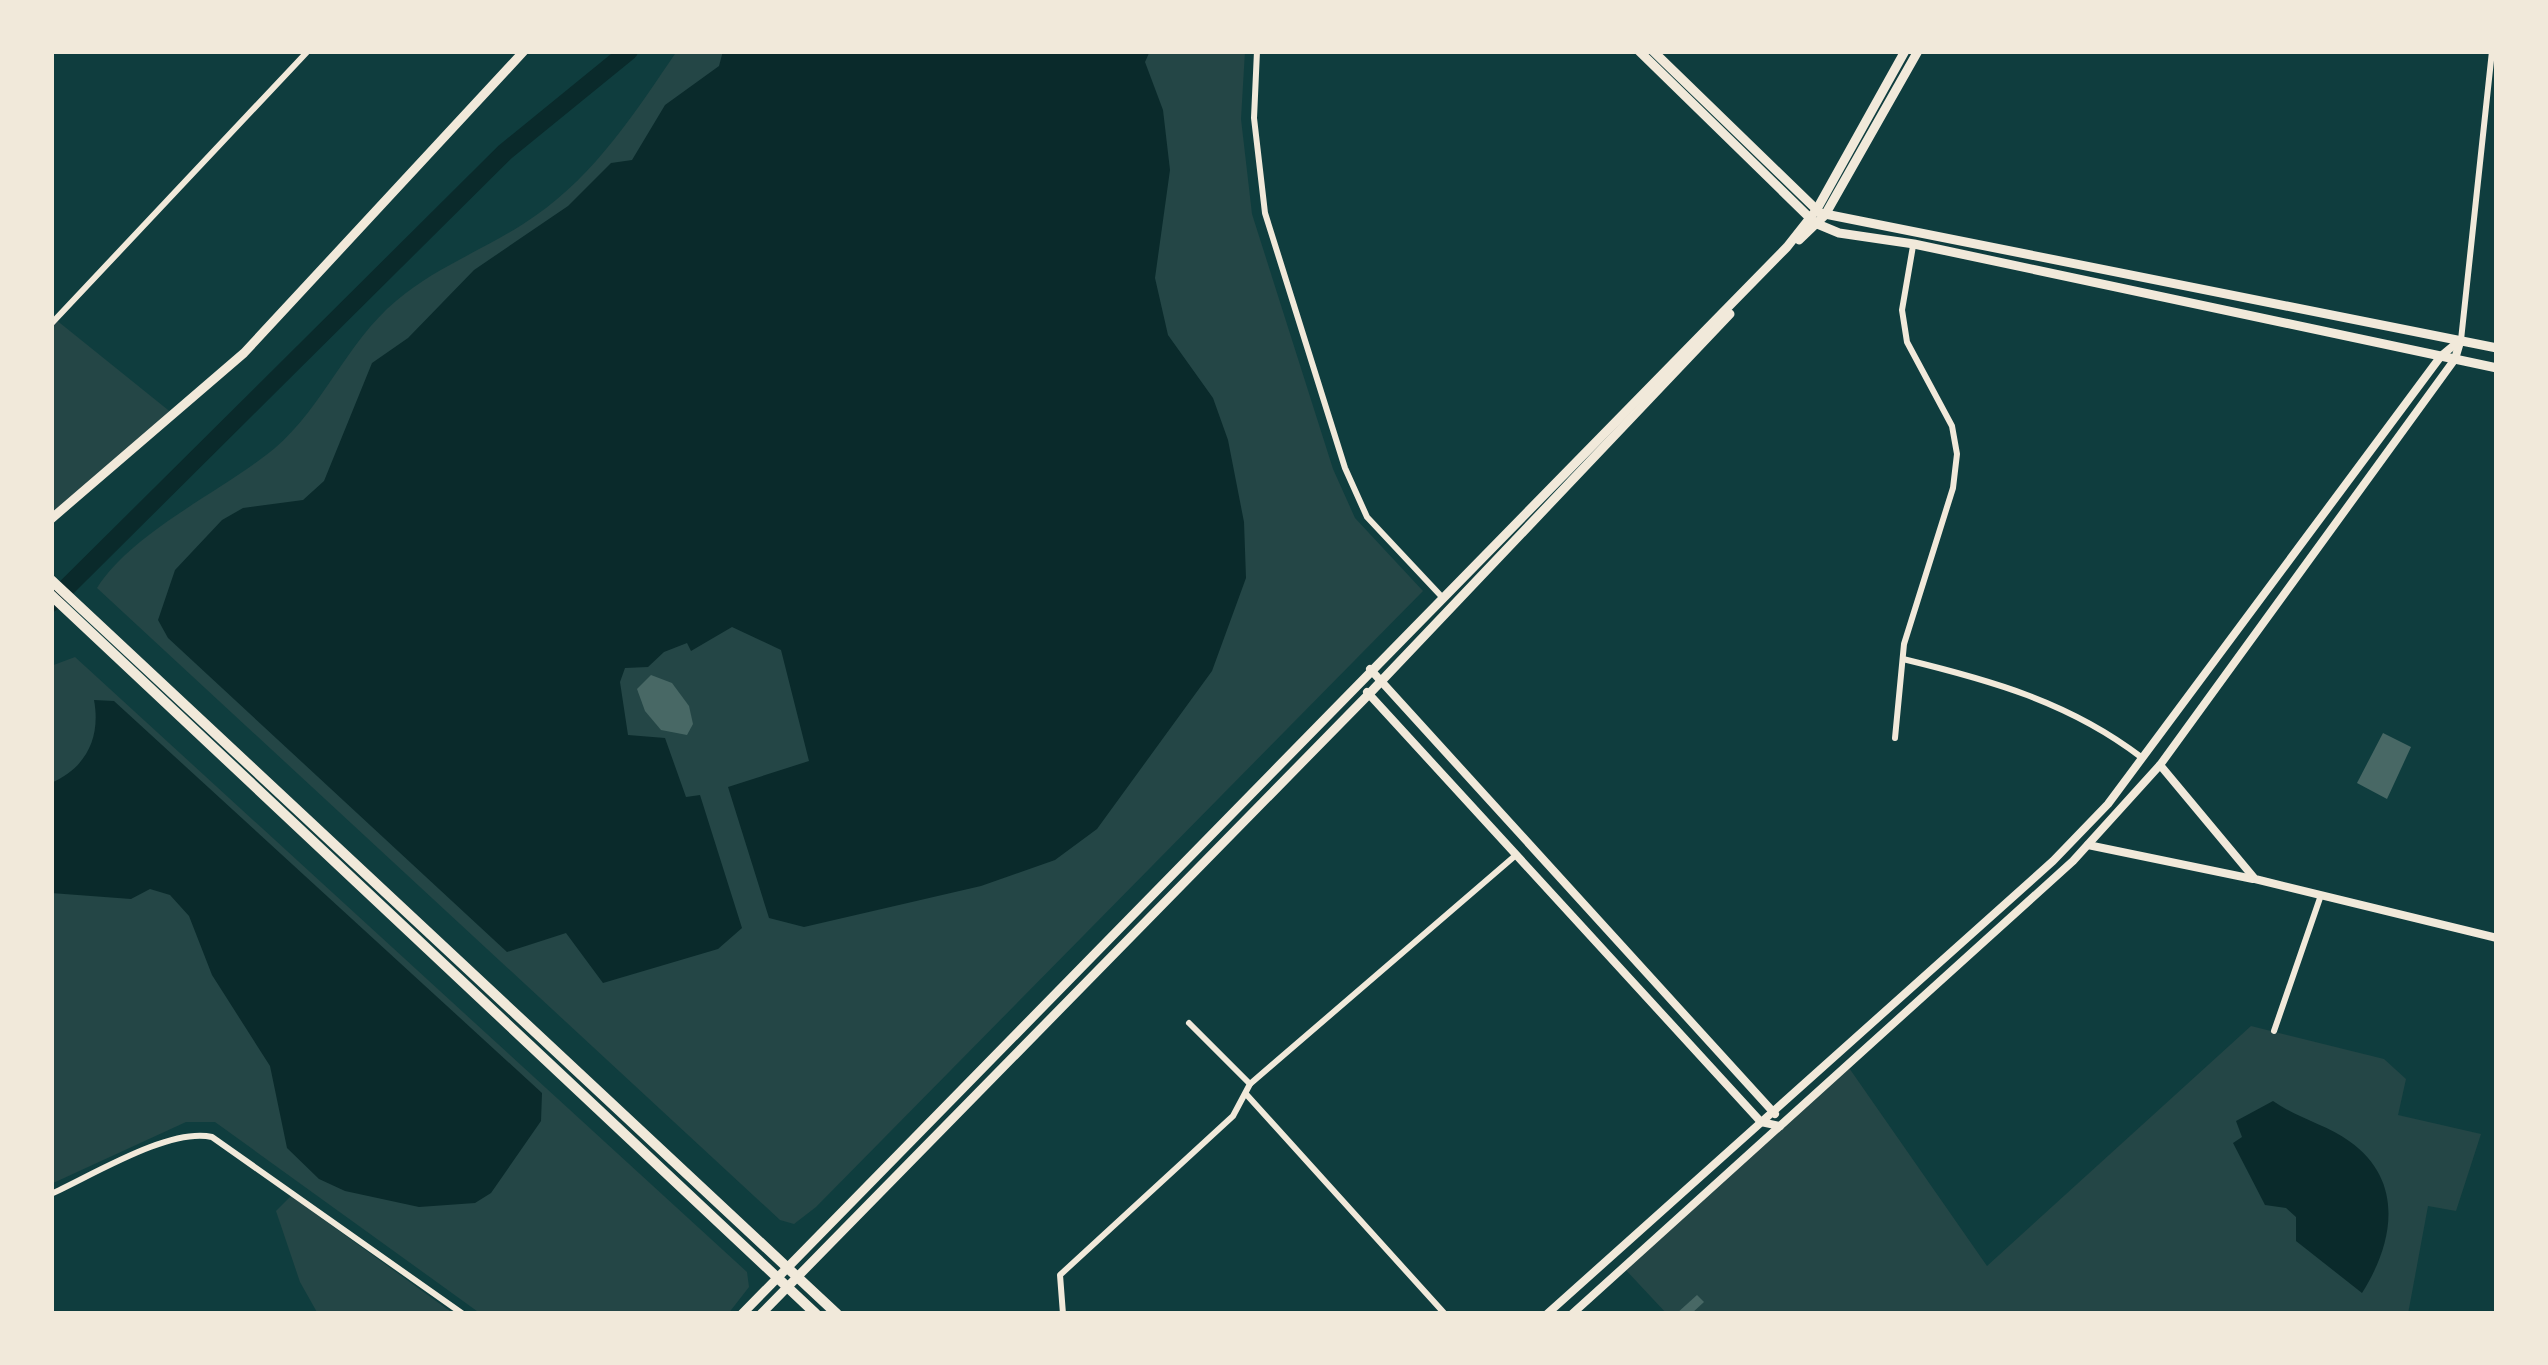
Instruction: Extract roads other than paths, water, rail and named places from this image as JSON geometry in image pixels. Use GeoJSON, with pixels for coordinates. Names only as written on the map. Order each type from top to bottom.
{"type":"FeatureCollection","features":[{"type":"Feature","properties":{"kind":"main road"},"geometry":{"type":"LineString","coordinates":[[51,519],[244,353],[524,51]]}},
{"type":"Feature","properties":{"kind":"main road"},"geometry":{"type":"LineString","coordinates":[[1639,51],[1839,233],[1914,244],[2497,368]]}},
{"type":"Feature","properties":{"kind":"main road"},"geometry":{"type":"LineString","coordinates":[[1653,51],[1817,216],[1916,230],[2497,348]]}},
{"type":"Feature","properties":{"kind":"main road"},"geometry":{"type":"LineString","coordinates":[[742,1314],[1817,216],[1905,51]]}},
{"type":"Feature","properties":{"kind":"main road"},"geometry":{"type":"LineString","coordinates":[[761,1314],[1369,694],[1817,216],[1918,51]]}},
{"type":"Feature","properties":{"kind":"main road"},"geometry":{"type":"LineString","coordinates":[[51,580],[105,638],[816,1314]]}},
{"type":"Feature","properties":{"kind":"main road"},"geometry":{"type":"LineString","coordinates":[[51,595],[105,638],[837,1314]]}},
{"type":"Feature","properties":{"kind":"street"},"geometry":{"type":"LineString","coordinates":[[51,324],[308,51]]}},
{"type":"Feature","properties":{"kind":"street"},"geometry":{"type":"LineString","coordinates":[[1257,51],[1254,118],[1264,213],[1346,468],[1367,517],[1442,597]]}},
{"type":"Feature","properties":{"kind":"street"},"geometry":{"type":"LineString","coordinates":[[1572,1314],[2088,845],[2160,765],[2455,359],[2461,340],[2492,51]]}},
{"type":"Feature","properties":{"kind":"street"},"geometry":{"type":"LineString","coordinates":[[1895,738],[1903,659],[1953,488],[1957,454],[1952,426],[1907,342],[1902,310],[1916,230]]}},
{"type":"Feature","properties":{"kind":"street"},"geometry":{"type":"LineString","coordinates":[[1547,1314],[2053,861],[2144,759],[2441,356],[2461,340]]}},
{"type":"Feature","properties":{"kind":"street"},"geometry":{"type":"LineString","coordinates":[[1903,659],[2046,700],[2113,736],[2144,759]]}},
{"type":"Feature","properties":{"kind":"street"},"geometry":{"type":"LineString","coordinates":[[1370,669],[1773,1111],[1780,1126]]}},
{"type":"Feature","properties":{"kind":"street"},"geometry":{"type":"LineString","coordinates":[[1357,683],[1761,1122],[1780,1126]]}},
{"type":"Feature","properties":{"kind":"street"},"geometry":{"type":"LineString","coordinates":[[2160,765],[2255,879]]}},
{"type":"Feature","properties":{"kind":"street"},"geometry":{"type":"LineString","coordinates":[[2088,845],[2255,879],[2497,938]]}},
{"type":"Feature","properties":{"kind":"street"},"geometry":{"type":"LineString","coordinates":[[1063,1314],[1060,1275],[1234,1116],[1250,1084],[1516,855]]}},
{"type":"Feature","properties":{"kind":"street"},"geometry":{"type":"LineString","coordinates":[[2274,1030],[2320,898]]}},
{"type":"Feature","properties":{"kind":"street"},"geometry":{"type":"LineString","coordinates":[[1189,1023],[1250,1084]]}},
{"type":"Feature","properties":{"kind":"street"},"geometry":{"type":"LineString","coordinates":[[1246,1094],[1445,1314]]}},
{"type":"Feature","properties":{"kind":"street"},"geometry":{"type":"LineString","coordinates":[[51,1194],[162,1144],[197,1134],[212,1137],[463,1314]]}},
{"type":"Feature","properties":{"kind":"waterway"},"geometry":{"type":"LineString","coordinates":[[51,603],[505,152],[629,51]]}}]}
